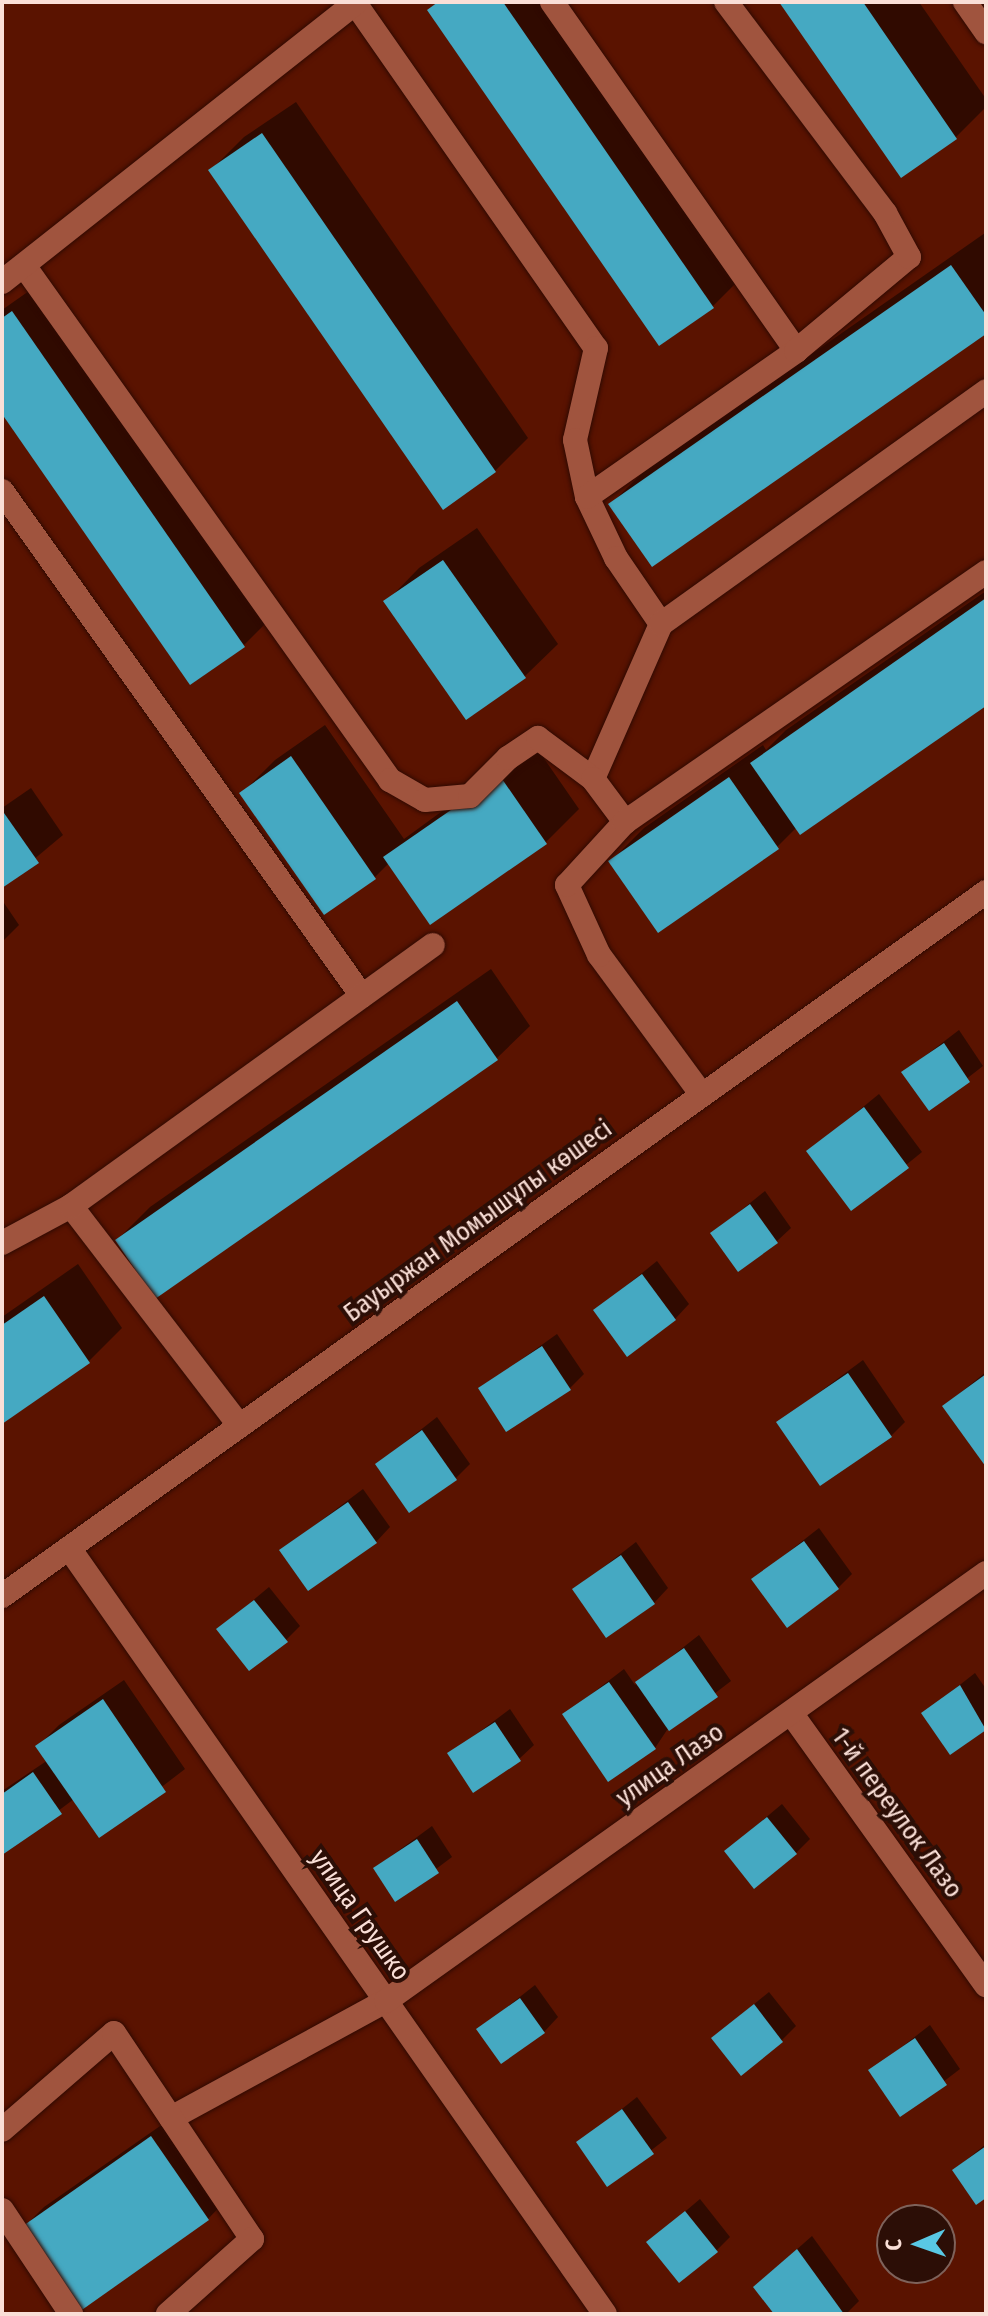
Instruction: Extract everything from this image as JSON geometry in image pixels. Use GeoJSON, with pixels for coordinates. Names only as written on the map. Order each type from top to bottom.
{"type":"FeatureCollection","features":[{"type":"Feature","properties":{"kind":"street"},"geometry":{"type":"LineString","coordinates":[[2,282],[25,267],[356,2],[596,348],[575,440],[587,497],[616,558],[661,624]]}},
{"type":"Feature","properties":{"kind":"street"},"geometry":{"type":"LineString","coordinates":[[552,2],[796,351]]}},
{"type":"Feature","properties":{"kind":"street"},"geometry":{"type":"LineString","coordinates":[[587,497],[796,351],[909,257],[885,213],[726,2]]}},
{"type":"Feature","properties":{"kind":"street"},"geometry":{"type":"LineString","coordinates":[[965,2],[986,32]]}},
{"type":"Feature","properties":{"kind":"street"},"geometry":{"type":"LineString","coordinates":[[25,267],[390,780],[425,800],[470,796],[508,758],[538,738],[593,779],[625,822]]}},
{"type":"Feature","properties":{"kind":"street"},"geometry":{"type":"LineString","coordinates":[[593,779],[661,624],[986,391]]}},
{"type":"Feature","properties":{"kind":"street"},"geometry":{"type":"LineString","coordinates":[[2,491],[362,996]]}},
{"type":"Feature","properties":{"kind":"street"},"geometry":{"type":"LineString","coordinates":[[702,1095],[599,955],[567,885],[625,822],[986,572]]}},
{"type":"Feature","properties":{"kind":"street","name":"Бауыржан Момышұлы көшесі"},"geometry":{"type":"LineString","coordinates":[[2,1596],[986,892]]}},
{"type":"Feature","properties":{"kind":"street"},"geometry":{"type":"LineString","coordinates":[[2,1243],[71,1206],[433,945]]}},
{"type":"Feature","properties":{"kind":"street"},"geometry":{"type":"LineString","coordinates":[[71,1206],[240,1426]]}},
{"type":"Feature","properties":{"kind":"street","name":"улица Грушко"},"geometry":{"type":"LineString","coordinates":[[69,1548],[605,2314]]}},
{"type":"Feature","properties":{"kind":"street","name":"улица Лазо"},"geometry":{"type":"LineString","coordinates":[[171,2118],[386,2001],[986,1573]]}},
{"type":"Feature","properties":{"kind":"street","name":"1-й переулок Лазо"},"geometry":{"type":"LineString","coordinates":[[791,1713],[986,1985]]}},
{"type":"Feature","properties":{"kind":"street"},"geometry":{"type":"LineString","coordinates":[[2,2130],[114,2033],[252,2239],[168,2314]]}},
{"type":"Feature","properties":{"kind":"street"},"geometry":{"type":"LineString","coordinates":[[2,2210],[71,2314]]}},
{"type":"Feature","properties":{"kind":"building"},"geometry":{"type":"Polygon","coordinates":[[[438,2],[503,2],[714,308],[659,346],[427,10],[438,2]]]}},
{"type":"Feature","properties":{"kind":"building"},"geometry":{"type":"Polygon","coordinates":[[[779,2],[863,2],[957,139],[901,178],[779,2]]]}},
{"type":"Feature","properties":{"kind":"building"},"geometry":{"type":"Polygon","coordinates":[[[262,133],[496,472],[443,510],[208,170],[262,133]]]}},
{"type":"Feature","properties":{"kind":"building"},"geometry":{"type":"Polygon","coordinates":[[[951,265],[986,315],[986,334],[652,567],[608,504],[951,265]]]}},
{"type":"Feature","properties":{"kind":"building"},"geometry":{"type":"Polygon","coordinates":[[[12,311],[245,647],[190,685],[2,414],[2,318],[12,311]]]}},
{"type":"Feature","properties":{"kind":"building"},"geometry":{"type":"Polygon","coordinates":[[[443,560],[526,678],[466,720],[383,601],[443,560]]]}},
{"type":"Feature","properties":{"kind":"building"},"geometry":{"type":"Polygon","coordinates":[[[986,598],[986,706],[800,835],[750,763],[986,598]]]}},
{"type":"Feature","properties":{"kind":"building"},"geometry":{"type":"Polygon","coordinates":[[[291,756],[376,879],[324,915],[239,793],[291,756]]]}},
{"type":"Feature","properties":{"kind":"building"},"geometry":{"type":"Polygon","coordinates":[[[500,776],[547,844],[430,925],[383,857],[500,776]]]}},
{"type":"Feature","properties":{"kind":"building"},"geometry":{"type":"Polygon","coordinates":[[[729,777],[779,849],[658,933],[608,861],[729,777]]]}},
{"type":"Feature","properties":{"kind":"building"},"geometry":{"type":"Polygon","coordinates":[[[4,813],[39,863],[2,888],[2,815],[4,813]]]}},
{"type":"Feature","properties":{"kind":"building"},"geometry":{"type":"Polygon","coordinates":[[[457,1001],[498,1060],[155,1299],[115,1240],[457,1001]]]}},
{"type":"Feature","properties":{"kind":"building"},"geometry":{"type":"Polygon","coordinates":[[[944,1043],[970,1082],[929,1111],[901,1072],[944,1043]]]}},
{"type":"Feature","properties":{"kind":"building"},"geometry":{"type":"Polygon","coordinates":[[[864,1107],[909,1168],[851,1211],[806,1151],[864,1107]]]}},
{"type":"Feature","properties":{"kind":"building"},"geometry":{"type":"Polygon","coordinates":[[[750,1204],[778,1243],[738,1272],[710,1233],[750,1204]]]}},
{"type":"Feature","properties":{"kind":"building"},"geometry":{"type":"Polygon","coordinates":[[[642,1274],[676,1320],[627,1357],[593,1310],[642,1274]]]}},
{"type":"Feature","properties":{"kind":"building"},"geometry":{"type":"Polygon","coordinates":[[[44,1296],[90,1363],[2,1424],[2,1325],[44,1296]]]}},
{"type":"Feature","properties":{"kind":"building"},"geometry":{"type":"Polygon","coordinates":[[[542,1346],[571,1390],[506,1432],[478,1388],[542,1346]]]}},
{"type":"Feature","properties":{"kind":"building"},"geometry":{"type":"Polygon","coordinates":[[[848,1373],[892,1437],[820,1486],[776,1422],[848,1373]]]}},
{"type":"Feature","properties":{"kind":"building"},"geometry":{"type":"Polygon","coordinates":[[[986,1374],[986,1467],[942,1406],[986,1374]]]}},
{"type":"Feature","properties":{"kind":"building"},"geometry":{"type":"Polygon","coordinates":[[[422,1430],[457,1480],[409,1513],[375,1464],[422,1430]]]}},
{"type":"Feature","properties":{"kind":"building"},"geometry":{"type":"Polygon","coordinates":[[[348,1502],[377,1543],[308,1591],[279,1550],[348,1502]]]}},
{"type":"Feature","properties":{"kind":"building"},"geometry":{"type":"Polygon","coordinates":[[[804,1541],[839,1589],[787,1628],[751,1579],[804,1541]]]}},
{"type":"Feature","properties":{"kind":"building"},"geometry":{"type":"Polygon","coordinates":[[[621,1555],[655,1604],[606,1638],[572,1589],[621,1555]]]}},
{"type":"Feature","properties":{"kind":"building"},"geometry":{"type":"Polygon","coordinates":[[[254,1600],[288,1642],[249,1671],[216,1629],[254,1600]]]}},
{"type":"Feature","properties":{"kind":"building"},"geometry":{"type":"Polygon","coordinates":[[[684,1648],[718,1697],[669,1731],[635,1682],[684,1648]]]}},
{"type":"Feature","properties":{"kind":"building"},"geometry":{"type":"Polygon","coordinates":[[[609,1682],[656,1749],[608,1782],[562,1714],[609,1682]]]}},
{"type":"Feature","properties":{"kind":"building"},"geometry":{"type":"Polygon","coordinates":[[[960,1685],[986,1730],[950,1755],[921,1713],[960,1685]]]}},
{"type":"Feature","properties":{"kind":"building"},"geometry":{"type":"Polygon","coordinates":[[[103,1699],[166,1792],[99,1838],[35,1746],[103,1699]]]}},
{"type":"Feature","properties":{"kind":"building"},"geometry":{"type":"Polygon","coordinates":[[[495,1722],[521,1761],[473,1793],[447,1753],[495,1722]]]}},
{"type":"Feature","properties":{"kind":"building"},"geometry":{"type":"Polygon","coordinates":[[[33,1772],[62,1814],[2,1855],[2,1794],[33,1772]]]}},
{"type":"Feature","properties":{"kind":"building"},"geometry":{"type":"Polygon","coordinates":[[[767,1817],[797,1854],[754,1889],[724,1851],[767,1817]]]}},
{"type":"Feature","properties":{"kind":"building"},"geometry":{"type":"Polygon","coordinates":[[[417,1839],[439,1873],[395,1902],[373,1868],[417,1839]]]}},
{"type":"Feature","properties":{"kind":"building"},"geometry":{"type":"Polygon","coordinates":[[[520,1998],[545,2033],[501,2064],[476,2029],[520,1998]]]}},
{"type":"Feature","properties":{"kind":"building"},"geometry":{"type":"Polygon","coordinates":[[[754,2004],[783,2042],[741,2076],[711,2038],[754,2004]]]}},
{"type":"Feature","properties":{"kind":"building"},"geometry":{"type":"Polygon","coordinates":[[[915,2038],[947,2085],[900,2117],[868,2070],[915,2038]]]}},
{"type":"Feature","properties":{"kind":"building"},"geometry":{"type":"Polygon","coordinates":[[[622,2109],[654,2154],[607,2187],[576,2142],[622,2109]]]}},
{"type":"Feature","properties":{"kind":"building"},"geometry":{"type":"Polygon","coordinates":[[[151,2136],[209,2220],[79,2312],[20,2228],[151,2136]]]}},
{"type":"Feature","properties":{"kind":"building"},"geometry":{"type":"Polygon","coordinates":[[[986,2146],[986,2198],[976,2205],[952,2170],[986,2146]]]}},
{"type":"Feature","properties":{"kind":"building"},"geometry":{"type":"Polygon","coordinates":[[[685,2211],[718,2252],[679,2283],[646,2242],[685,2211]]]}},
{"type":"Feature","properties":{"kind":"building"},"geometry":{"type":"Polygon","coordinates":[[[797,2249],[844,2314],[774,2314],[753,2287],[797,2249]]]}}]}
